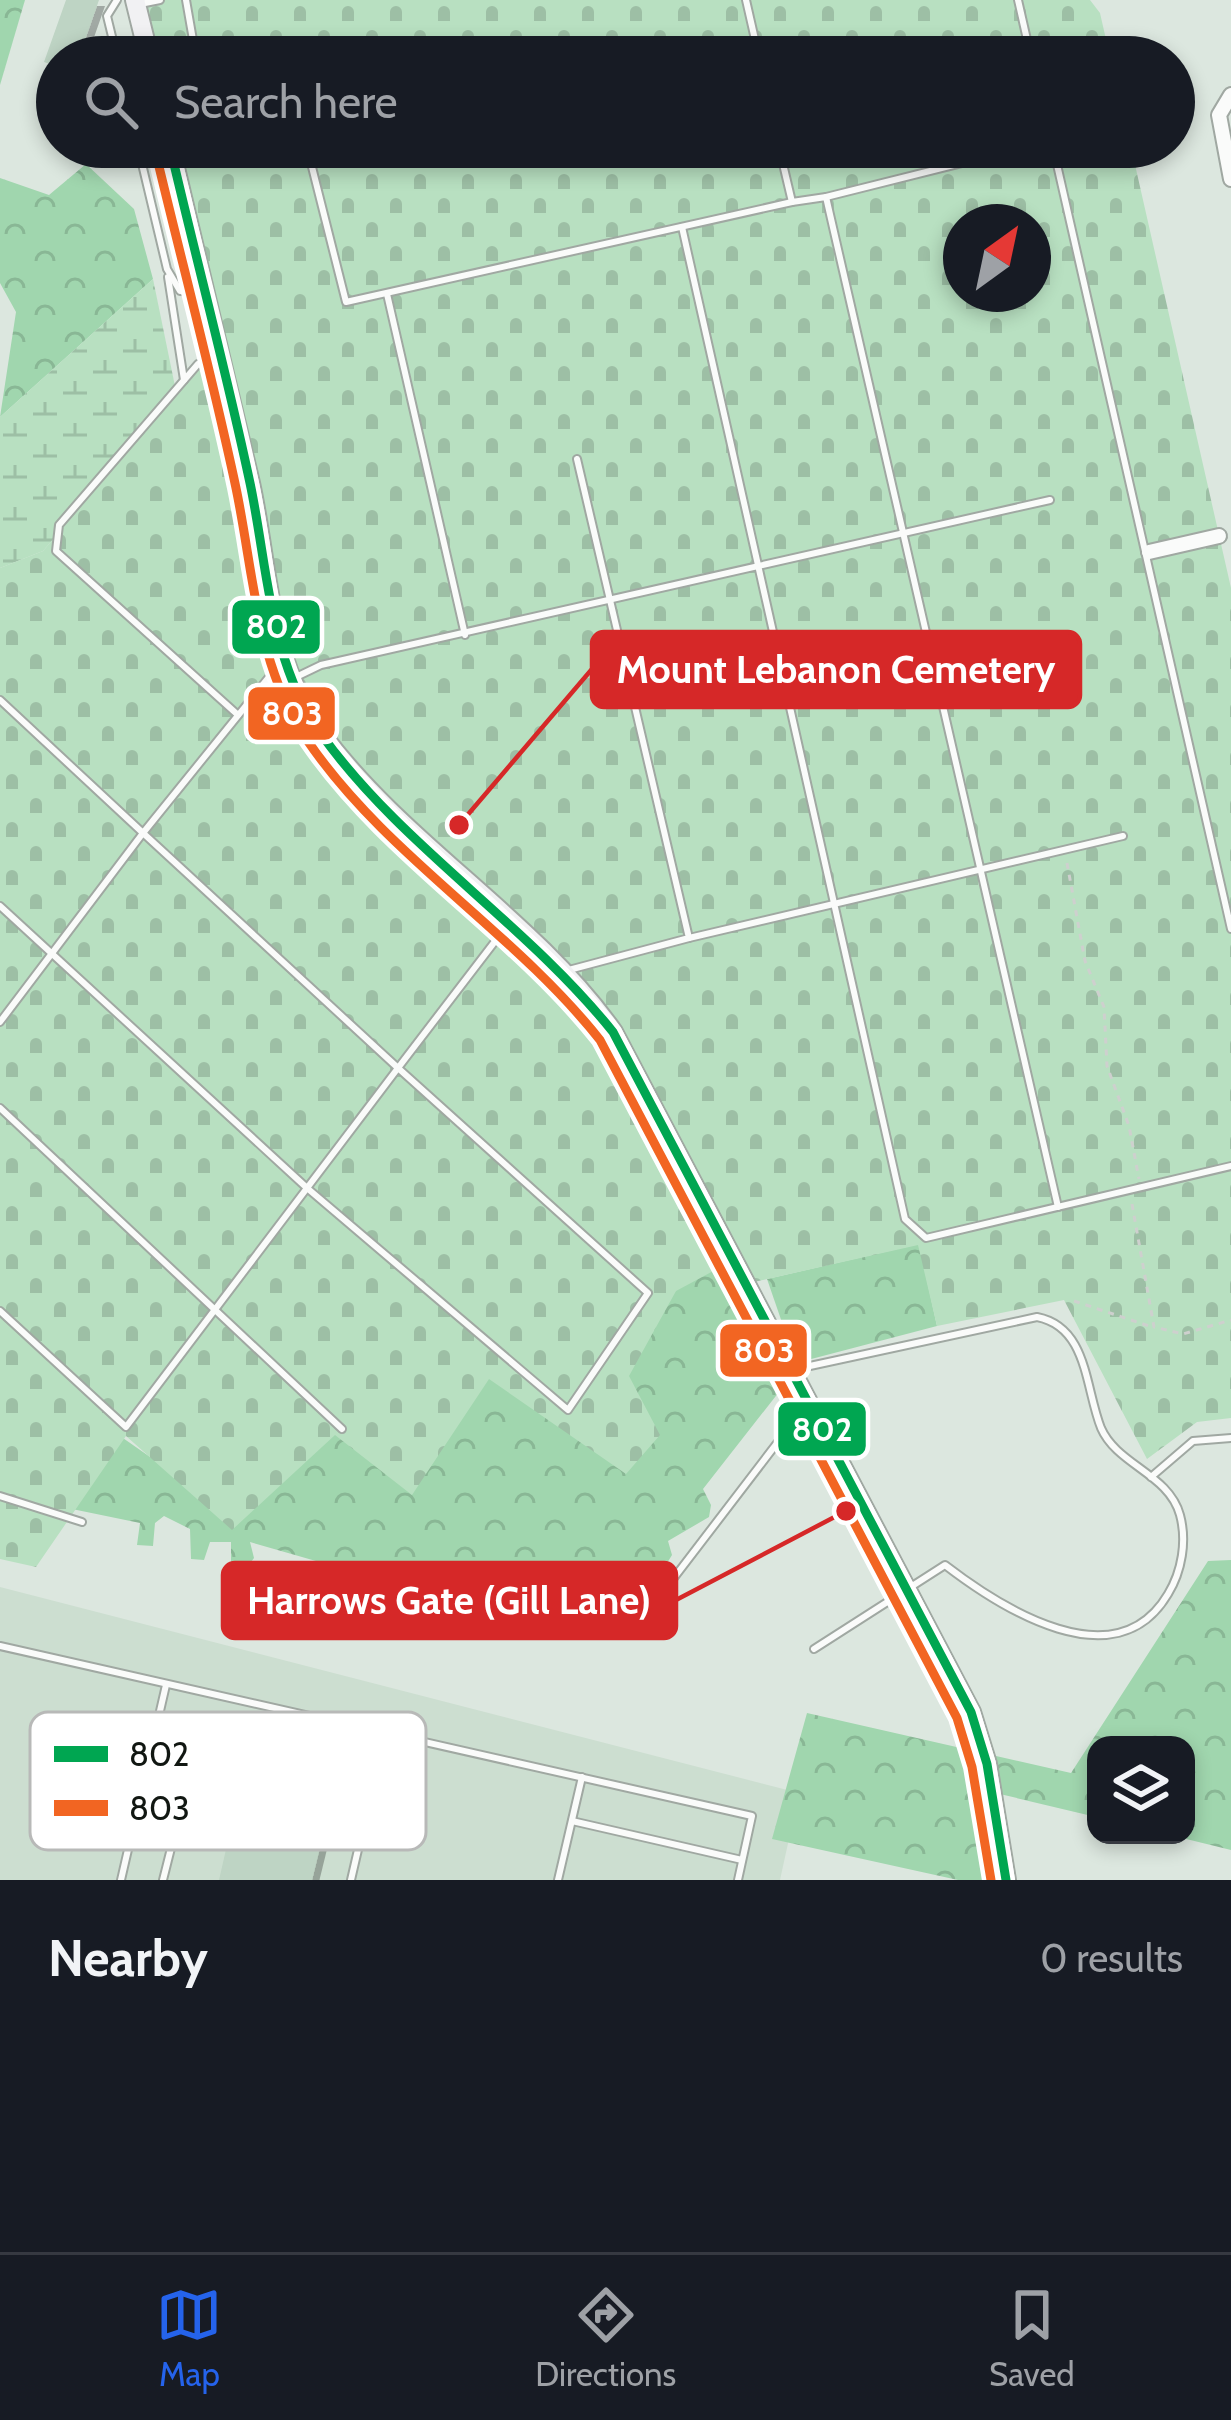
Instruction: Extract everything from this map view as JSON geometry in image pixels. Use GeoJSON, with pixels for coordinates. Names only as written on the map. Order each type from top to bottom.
{"type":"FeatureCollection","features":[{"type":"Feature","properties":{"kind":"street"},"geometry":{"type":"LineString","coordinates":[[129,2],[141,36]]}},
{"type":"Feature","properties":{"kind":"street"},"geometry":{"type":"LineString","coordinates":[[1231,94],[1220,115],[1231,179]]}},
{"type":"Feature","properties":{"kind":"street"},"geometry":{"type":"LineString","coordinates":[[175,168],[290,680],[305,710],[346,763],[565,971],[613,1032],[971,1712],[987,1764],[1006,1880]]}},
{"type":"Feature","properties":{"kind":"street"},"geometry":{"type":"LineString","coordinates":[[1149,551],[1219,536]]}},
{"type":"Feature","properties":{"kind":"lane"},"geometry":{"type":"LineString","coordinates":[[112,36],[107,16],[129,2],[160,0]]}},
{"type":"Feature","properties":{"kind":"lane"},"geometry":{"type":"LineString","coordinates":[[186,0],[192,36]]}},
{"type":"Feature","properties":{"kind":"lane"},"geometry":{"type":"LineString","coordinates":[[746,0],[754,36]]}},
{"type":"Feature","properties":{"kind":"lane"},"geometry":{"type":"LineString","coordinates":[[1018,0],[1026,36]]}},
{"type":"Feature","properties":{"kind":"lane"},"geometry":{"type":"LineString","coordinates":[[143,168],[167,268],[184,380]]}},
{"type":"Feature","properties":{"kind":"lane"},"geometry":{"type":"LineString","coordinates":[[312,168],[346,302],[940,168]]}},
{"type":"Feature","properties":{"kind":"lane"},"geometry":{"type":"LineString","coordinates":[[784,168],[792,202]]}},
{"type":"Feature","properties":{"kind":"lane"},"geometry":{"type":"LineString","coordinates":[[1058,168],[1149,551],[1231,929]]}},
{"type":"Feature","properties":{"kind":"lane"},"geometry":{"type":"LineString","coordinates":[[826,196],[1058,1207]]}},
{"type":"Feature","properties":{"kind":"lane"},"geometry":{"type":"LineString","coordinates":[[682,227],[911,1228],[926,1238],[1231,1166]]}},
{"type":"Feature","properties":{"kind":"lane"},"geometry":{"type":"LineString","coordinates":[[167,268],[180,291],[204,292]]}},
{"type":"Feature","properties":{"kind":"lane"},"geometry":{"type":"LineString","coordinates":[[387,294],[465,635]]}},
{"type":"Feature","properties":{"kind":"lane"},"geometry":{"type":"LineString","coordinates":[[220,361],[198,364],[184,380],[59,525],[56,551],[238,715]]}},
{"type":"Feature","properties":{"kind":"lane"},"geometry":{"type":"LineString","coordinates":[[577,459],[689,938]]}},
{"type":"Feature","properties":{"kind":"lane"},"geometry":{"type":"LineString","coordinates":[[290,680],[321,665],[1050,500]]}},
{"type":"Feature","properties":{"kind":"lane"},"geometry":{"type":"LineString","coordinates":[[0,1022],[143,833],[283,660]]}},
{"type":"Feature","properties":{"kind":"lane"},"geometry":{"type":"LineString","coordinates":[[0,700],[648,1293],[568,1410],[307,1188],[0,906]]}},
{"type":"Feature","properties":{"kind":"lane"},"geometry":{"type":"LineString","coordinates":[[565,971],[833,902],[1123,836]]}},
{"type":"Feature","properties":{"kind":"lane"},"geometry":{"type":"LineString","coordinates":[[0,1311],[126,1427],[511,920]]}},
{"type":"Feature","properties":{"kind":"lane"},"geometry":{"type":"LineString","coordinates":[[0,1108],[342,1429]]}},
{"type":"Feature","properties":{"kind":"lane"},"geometry":{"type":"LineString","coordinates":[[793,1370],[1037,1317],[1052,1320],[1071,1335],[1103,1433],[1177,1506],[1184,1546],[1172,1587],[1144,1622],[1103,1636],[1074,1634],[1005,1605],[945,1564],[814,1649]]}},
{"type":"Feature","properties":{"kind":"lane"},"geometry":{"type":"LineString","coordinates":[[670,1582],[809,1401]]}},
{"type":"Feature","properties":{"kind":"lane"},"geometry":{"type":"LineString","coordinates":[[1151,1477],[1193,1442],[1231,1438]]}},
{"type":"Feature","properties":{"kind":"lane"},"geometry":{"type":"LineString","coordinates":[[0,1496],[82,1522]]}},
{"type":"Feature","properties":{"kind":"lane"},"geometry":{"type":"LineString","coordinates":[[0,1646],[293,1712]]}},
{"type":"Feature","properties":{"kind":"lane"},"geometry":{"type":"LineString","coordinates":[[160,1712],[166,1683]]}},
{"type":"Feature","properties":{"kind":"lane"},"geometry":{"type":"LineString","coordinates":[[426,1742],[752,1816],[737,1880]]}},
{"type":"Feature","properties":{"kind":"lane"},"geometry":{"type":"LineString","coordinates":[[558,1880],[582,1778]]}},
{"type":"Feature","properties":{"kind":"lane"},"geometry":{"type":"LineString","coordinates":[[572,1822],[742,1860]]}},
{"type":"Feature","properties":{"kind":"lane"},"geometry":{"type":"LineString","coordinates":[[121,1880],[128,1850]]}},
{"type":"Feature","properties":{"kind":"lane"},"geometry":{"type":"LineString","coordinates":[[163,1880],[171,1850]]}},
{"type":"Feature","properties":{"kind":"lane"},"geometry":{"type":"LineString","coordinates":[[351,1880],[358,1850]]}},
{"type":"Feature","properties":{"kind":"path"},"geometry":{"type":"LineString","coordinates":[[1063,850],[1074,883],[1085,961],[1105,1006],[1107,1066],[1129,1126],[1140,1188]]}},
{"type":"Feature","properties":{"kind":"path"},"geometry":{"type":"LineString","coordinates":[[1129,1190],[1154,1327]]}},
{"type":"Feature","properties":{"kind":"path"},"geometry":{"type":"LineString","coordinates":[[1074,1301],[1183,1334],[1231,1320]]}},
{"type":"Feature","properties":{"kind":"shaded area"},"geometry":{"type":"Polygon","coordinates":[[[0,1587],[799,1793],[780,1880],[0,1880],[0,1587]]]}},
{"type":"Feature","properties":{"kind":"green space"},"geometry":{"type":"Polygon","coordinates":[[[0,0],[25,0],[0,85],[0,0]]]}},
{"type":"Feature","properties":{"kind":"green space"},"geometry":{"type":"Polygon","coordinates":[[[158,0],[1090,0],[1100,13],[1105,36],[143,36],[136,5],[158,0]]]}},
{"type":"Feature","properties":{"kind":"green space"},"geometry":{"type":"Polygon","coordinates":[[[81,168],[90,168],[134,209],[153,279],[0,417],[16,312],[0,283],[0,178],[49,195],[81,168]]]}},
{"type":"Feature","properties":{"kind":"green space"},"geometry":{"type":"Polygon","coordinates":[[[174,168],[1136,168],[1231,588],[1231,1418],[1197,1422],[1147,1459],[1064,1300],[937,1326],[918,1245],[745,1284],[730,1262],[676,1291],[629,1376],[660,1435],[626,1474],[489,1379],[412,1495],[335,1435],[232,1530],[126,1436],[36,1567],[0,1559],[0,568],[43,551],[216,350],[174,168]]]}},
{"type":"Feature","properties":{"kind":"green space"},"geometry":{"type":"Polygon","coordinates":[[[153,279],[177,396],[43,551],[0,568],[0,417],[153,279]]]}},
{"type":"Feature","properties":{"kind":"green space"},"geometry":{"type":"Polygon","coordinates":[[[919,1244],[937,1326],[796,1363],[767,1279],[919,1244]]]}},
{"type":"Feature","properties":{"kind":"green space"},"geometry":{"type":"Polygon","coordinates":[[[710,1251],[786,1383],[703,1489],[711,1505],[709,1517],[668,1541],[672,1555],[653,1586],[644,1626],[594,1617],[585,1636],[476,1606],[464,1594],[431,1594],[250,1542],[254,1558],[245,1570],[231,1568],[231,1542],[210,1542],[204,1560],[191,1559],[190,1529],[164,1516],[155,1523],[153,1546],[137,1545],[140,1523],[72,1509],[0,1474],[110,1429],[229,1512],[279,1459],[464,1375],[609,1368],[710,1251]]]}},
{"type":"Feature","properties":{"kind":"green space"},"geometry":{"type":"Polygon","coordinates":[[[1231,1560],[1231,1850],[1195,1841],[1195,1736],[1095,1736],[1208,1561],[1231,1560]]]}},
{"type":"Feature","properties":{"kind":"green space"},"geometry":{"type":"Polygon","coordinates":[[[807,1713],[1071,1773],[1087,1748],[1087,1815],[983,1790],[1001,1880],[958,1880],[772,1839],[807,1713]]]}},
{"type":"Feature","properties":{"kind":"building"},"geometry":{"type":"Polygon","coordinates":[[[66,0],[99,0],[86,36],[53,36],[66,0]]]}},
{"type":"Feature","properties":{"kind":"building"},"geometry":{"type":"Polygon","coordinates":[[[226,1850],[319,1850],[312,1880],[219,1880],[226,1850]]]}},
{"type":"Feature","properties":{"kind":"transit line","name":"803"},"geometry":{"type":"LineString","coordinates":[[159,168],[227,446],[259,618],[290,711],[339,782],[374,820],[529,963],[600,1040],[957,1718],[972,1767],[991,1880]]}},
{"type":"Feature","properties":{"kind":"transit line","name":"802"},"geometry":{"type":"LineString","coordinates":[[175,168],[241,441],[280,645],[304,706],[353,775],[389,813],[542,955],[613,1032],[971,1712],[987,1764],[1006,1880]]}},
{"type":"Feature","properties":{"kind":"place","name":"Mount Lebanon Cemetery"},"geometry":{"type":"Point","coordinates":[459,825]}},
{"type":"Feature","properties":{"kind":"place","name":"Harrows Gate (Gill Lane)"},"geometry":{"type":"Point","coordinates":[846,1511]}}]}
